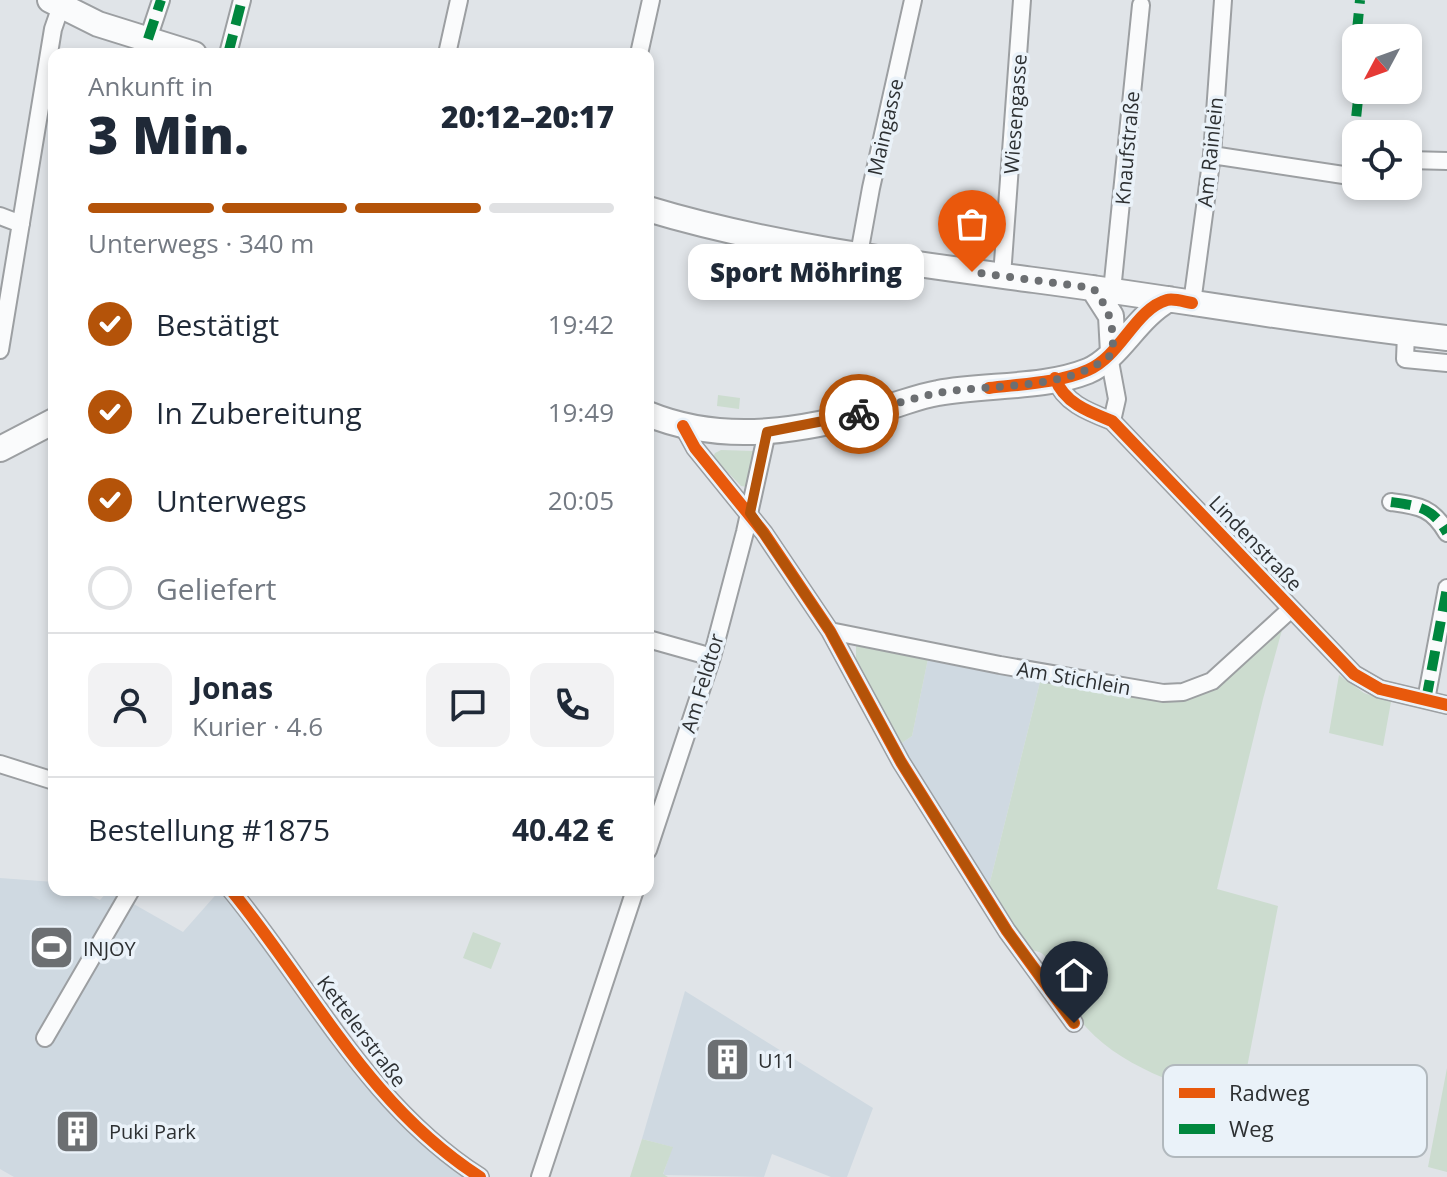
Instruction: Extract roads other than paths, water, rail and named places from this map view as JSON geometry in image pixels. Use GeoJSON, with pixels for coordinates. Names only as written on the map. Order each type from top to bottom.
{"type":"FeatureCollection","features":[{"type":"Feature","properties":{"kind":"main road"},"geometry":{"type":"LineString","coordinates":[[55,3],[98,24],[176,48]]}},
{"type":"Feature","properties":{"kind":"main road"},"geometry":{"type":"LineString","coordinates":[[654,211],[718,227],[859,254],[1447,338]]}},
{"type":"Feature","properties":{"kind":"main road"},"geometry":{"type":"LineString","coordinates":[[1102,290],[1111,316],[1111,354]]}},
{"type":"Feature","properties":{"kind":"main road"},"geometry":{"type":"LineString","coordinates":[[654,416],[706,431],[767,432],[843,418],[938,393],[1055,378],[1088,370],[1111,354],[1151,309],[1180,301]]}},
{"type":"Feature","properties":{"kind":"main road"},"geometry":{"type":"LineString","coordinates":[[0,428],[47,424]]}},
{"type":"Feature","properties":{"kind":"main road"},"geometry":{"type":"LineString","coordinates":[[0,449],[47,424]]}},
{"type":"Feature","properties":{"kind":"street"},"geometry":{"type":"LineString","coordinates":[[148,39],[161,0]]}},
{"type":"Feature","properties":{"kind":"street"},"geometry":{"type":"LineString","coordinates":[[230,48],[242,0]]}},
{"type":"Feature","properties":{"kind":"street"},"geometry":{"type":"LineString","coordinates":[[448,48],[459,0]]}},
{"type":"Feature","properties":{"kind":"street"},"geometry":{"type":"LineString","coordinates":[[640,48],[651,0]]}},
{"type":"Feature","properties":{"kind":"street","name":"Maingasse"},"geometry":{"type":"LineString","coordinates":[[859,254],[913,0]]}},
{"type":"Feature","properties":{"kind":"street","name":"Wiesengasse"},"geometry":{"type":"LineString","coordinates":[[1002,276],[1022,0]]}},
{"type":"Feature","properties":{"kind":"street","name":"Am Rainlein"},"geometry":{"type":"LineString","coordinates":[[1180,301],[1212,155],[1223,0]]}},
{"type":"Feature","properties":{"kind":"street"},"geometry":{"type":"LineString","coordinates":[[50,48],[55,3]]}},
{"type":"Feature","properties":{"kind":"street","name":"Knaufstraße"},"geometry":{"type":"LineString","coordinates":[[1102,290],[1141,5]]}},
{"type":"Feature","properties":{"kind":"street"},"geometry":{"type":"LineString","coordinates":[[0,350],[48,59]]}},
{"type":"Feature","properties":{"kind":"street"},"geometry":{"type":"LineString","coordinates":[[1212,155],[1342,175]]}},
{"type":"Feature","properties":{"kind":"street"},"geometry":{"type":"LineString","coordinates":[[1422,160],[1447,161]]}},
{"type":"Feature","properties":{"kind":"street"},"geometry":{"type":"LineString","coordinates":[[0,216],[21,224]]}},
{"type":"Feature","properties":{"kind":"street"},"geometry":{"type":"LineString","coordinates":[[1406,334],[1405,359],[1447,363]]}},
{"type":"Feature","properties":{"kind":"street"},"geometry":{"type":"LineString","coordinates":[[1111,354],[1117,399],[1112,421]]}},
{"type":"Feature","properties":{"kind":"street","name":"Lindenstraße"},"geometry":{"type":"LineString","coordinates":[[1055,378],[1059,389],[1082,410],[1112,421],[1344,665],[1380,689],[1447,705]]}},
{"type":"Feature","properties":{"kind":"street"},"geometry":{"type":"LineString","coordinates":[[683,426],[695,448],[750,513],[830,631],[901,762],[1007,931],[1074,1023]]}},
{"type":"Feature","properties":{"kind":"street","name":"Am Feldtor"},"geometry":{"type":"LineString","coordinates":[[654,832],[712,657],[750,513],[767,432]]}},
{"type":"Feature","properties":{"kind":"street"},"geometry":{"type":"LineString","coordinates":[[1391,502],[1430,511],[1447,533]]}},
{"type":"Feature","properties":{"kind":"street"},"geometry":{"type":"LineString","coordinates":[[1426,700],[1447,588]]}},
{"type":"Feature","properties":{"kind":"street","name":"Am Stichlein"},"geometry":{"type":"LineString","coordinates":[[830,631],[1012,668],[1137,689],[1183,692],[1198,689],[1212,681],[1291,609]]}},
{"type":"Feature","properties":{"kind":"street"},"geometry":{"type":"LineString","coordinates":[[654,641],[712,657]]}},
{"type":"Feature","properties":{"kind":"street"},"geometry":{"type":"LineString","coordinates":[[0,764],[48,779]]}},
{"type":"Feature","properties":{"kind":"street"},"geometry":{"type":"LineString","coordinates":[[45,1038],[128,896]]}},
{"type":"Feature","properties":{"kind":"street","name":"Kettelerstraße"},"geometry":{"type":"LineString","coordinates":[[235,896],[380,1091],[431,1141],[480,1177]]}},
{"type":"Feature","properties":{"kind":"street"},"geometry":{"type":"LineString","coordinates":[[540,1177],[632,896]]}},
{"type":"Feature","properties":{"kind":"place","name":"Sport Möhring"},"geometry":{"type":"Point","coordinates":[972,272]}},
{"type":"Feature","properties":{"kind":"place","name":"INJOY"},"geometry":{"type":"Point","coordinates":[52,948]}},
{"type":"Feature","properties":{"kind":"place","name":"U11"},"geometry":{"type":"Point","coordinates":[727,1060]}},
{"type":"Feature","properties":{"kind":"place","name":"Puki Park"},"geometry":{"type":"Point","coordinates":[78,1131]}}]}
